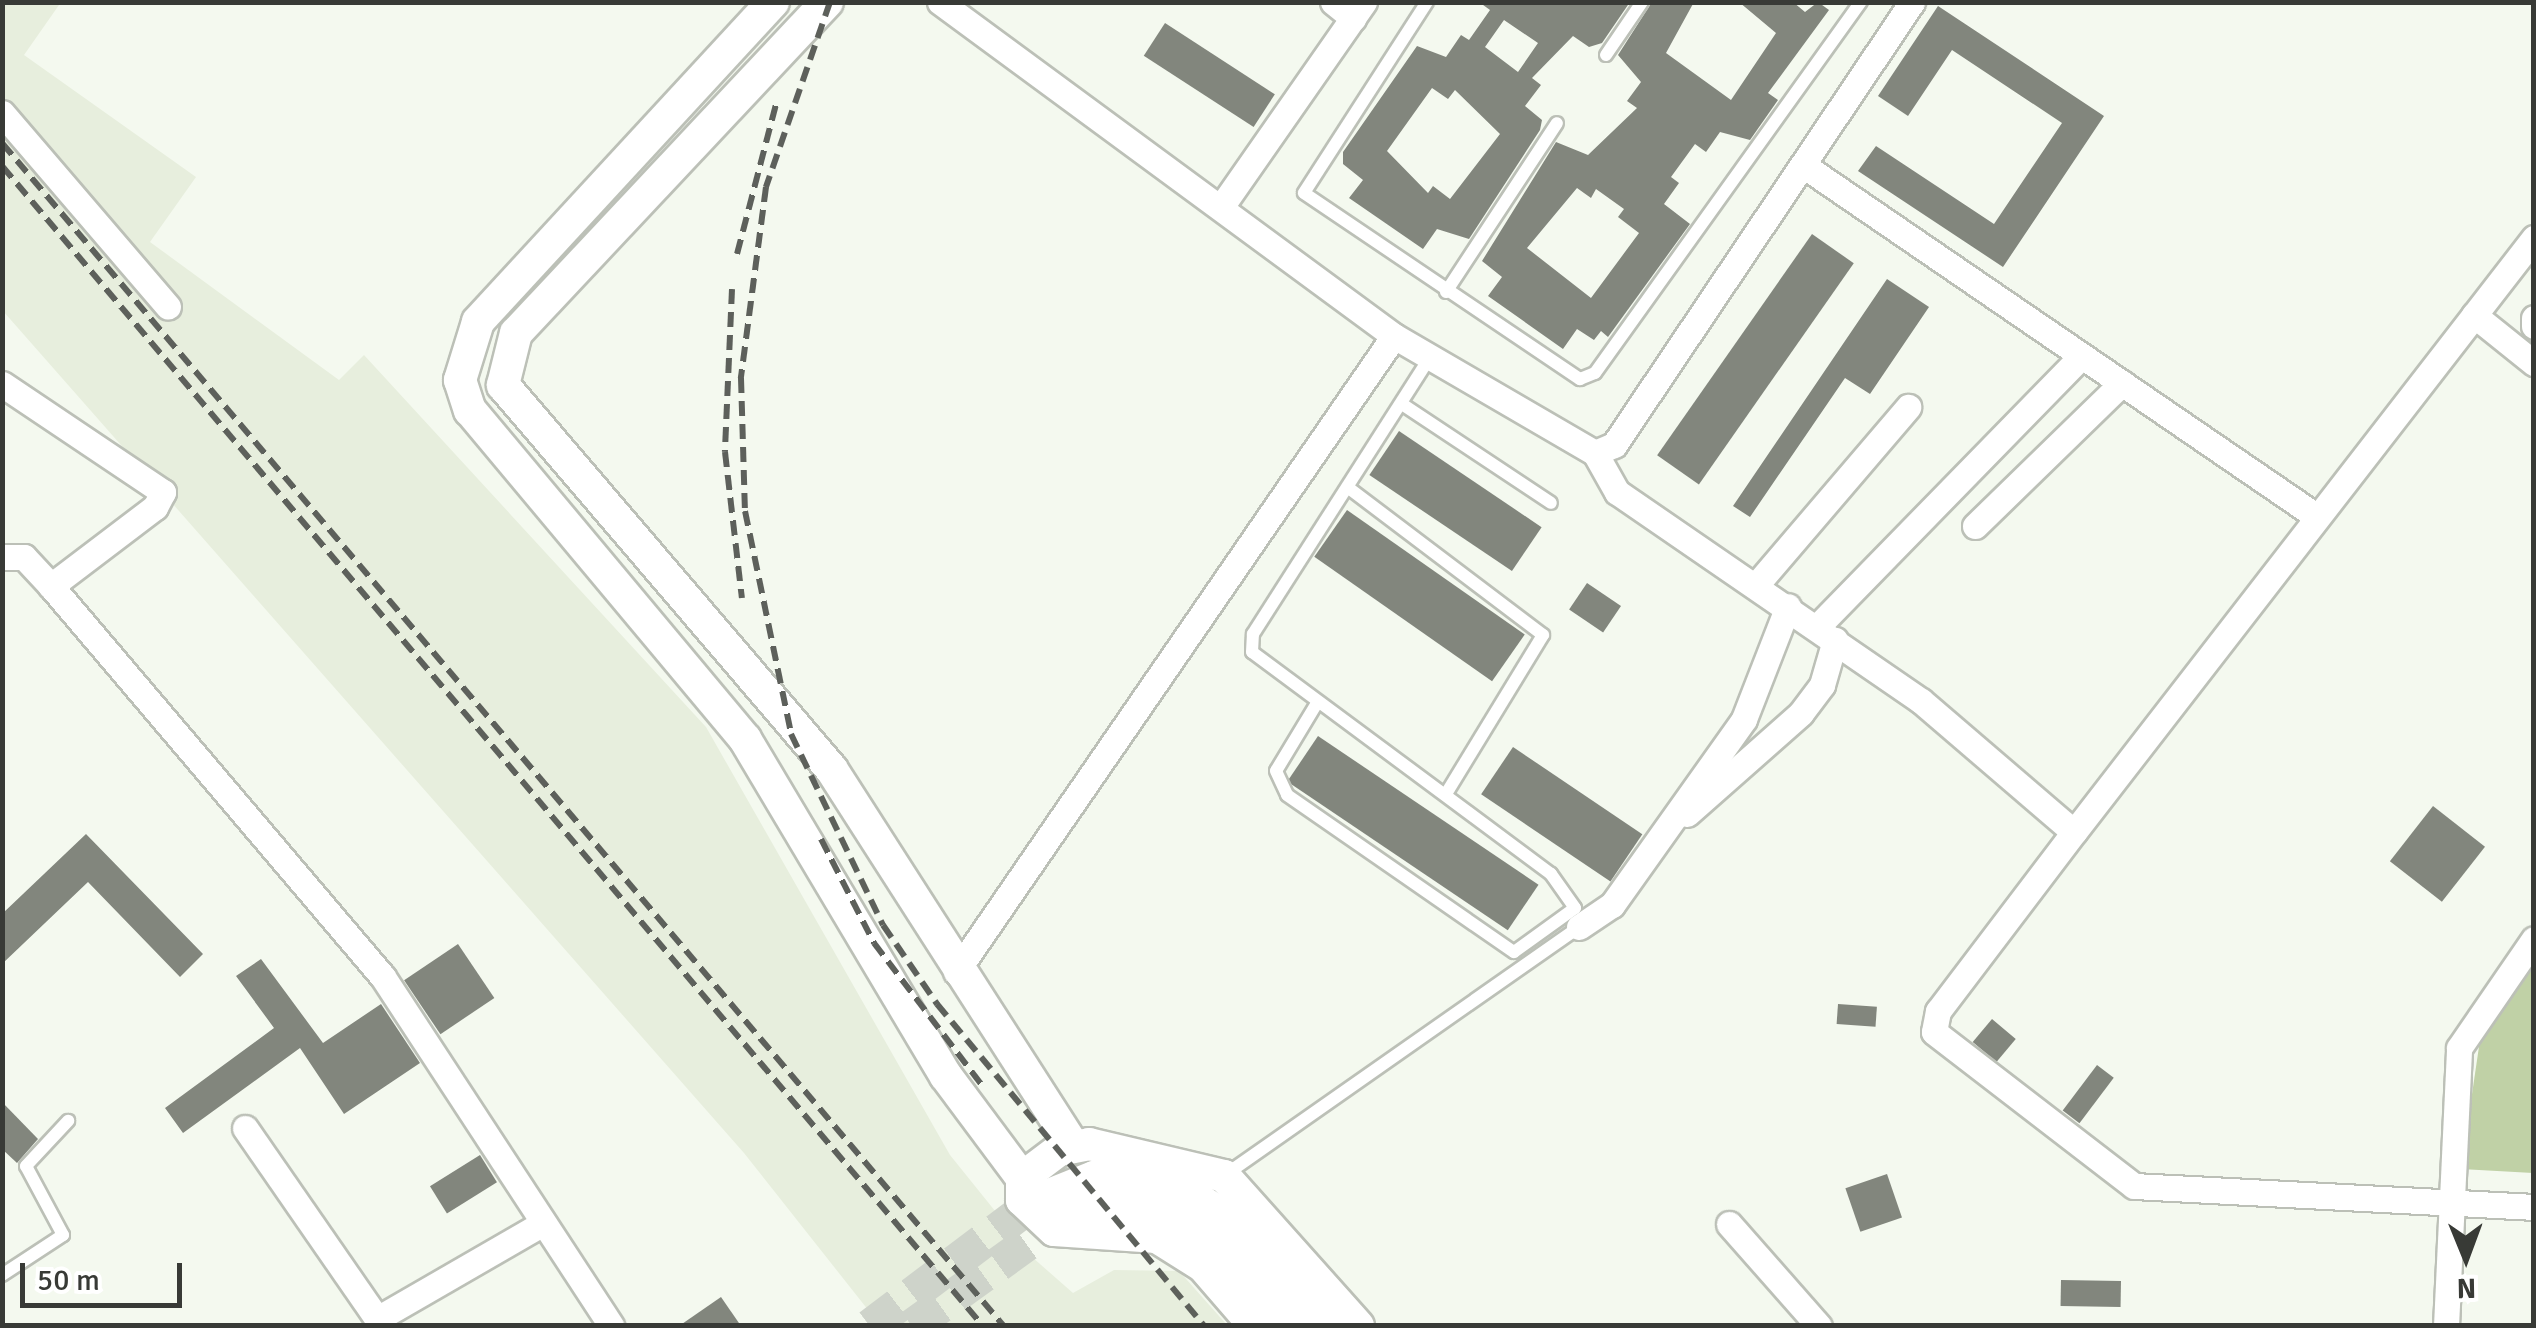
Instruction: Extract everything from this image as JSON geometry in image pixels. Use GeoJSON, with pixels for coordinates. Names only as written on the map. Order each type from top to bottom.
{"type":"FeatureCollection","features":[{"type":"Feature","properties":{"kind":"main road"},"geometry":{"type":"LineString","coordinates":[[1037,1201],[1094,1178],[1184,1191],[1233,1224],[1324,1326]]}},
{"type":"Feature","properties":{"kind":"main road"},"geometry":{"type":"LineString","coordinates":[[1037,1201],[1081,1208],[1114,1205],[1176,1216],[1230,1255],[1291,1326]]}},
{"type":"Feature","properties":{"kind":"street"},"geometry":{"type":"LineString","coordinates":[[773,2],[478,322],[460,358],[470,410],[745,739],[946,1076],[1037,1201]]}},
{"type":"Feature","properties":{"kind":"street"},"geometry":{"type":"LineString","coordinates":[[827,2],[516,333],[501,365],[510,400],[536,433],[832,770],[956,972],[1073,1145]]}},
{"type":"Feature","properties":{"kind":"street"},"geometry":{"type":"LineString","coordinates":[[940,2],[1394,336],[1595,453],[1617,492],[1826,634],[2074,832]]}},
{"type":"Feature","properties":{"kind":"street"},"geometry":{"type":"LineString","coordinates":[[1595,453],[1614,445],[1912,2]]}},
{"type":"Feature","properties":{"kind":"street"},"geometry":{"type":"LineString","coordinates":[[1221,207],[1350,8]]}},
{"type":"Feature","properties":{"kind":"street"},"geometry":{"type":"LineString","coordinates":[[2,113],[168,307]]}},
{"type":"Feature","properties":{"kind":"street"},"geometry":{"type":"LineString","coordinates":[[1803,165],[2313,514]]}},
{"type":"Feature","properties":{"kind":"street"},"geometry":{"type":"LineString","coordinates":[[2534,238],[2313,514],[1938,1012],[1940,1044],[2134,1186],[2534,1207]]}},
{"type":"Feature","properties":{"kind":"street"},"geometry":{"type":"LineString","coordinates":[[2474,315],[2534,363]]}},
{"type":"Feature","properties":{"kind":"street"},"geometry":{"type":"LineString","coordinates":[[2534,318],[2534,326]]}},
{"type":"Feature","properties":{"kind":"street"},"geometry":{"type":"LineString","coordinates":[[956,972],[1394,336]]}},
{"type":"Feature","properties":{"kind":"street"},"geometry":{"type":"LineString","coordinates":[[1661,834],[1766,753],[1822,685],[1826,634],[2082,356]]}},
{"type":"Feature","properties":{"kind":"street"},"geometry":{"type":"LineString","coordinates":[[460,358],[501,365]]}},
{"type":"Feature","properties":{"kind":"street"},"geometry":{"type":"LineString","coordinates":[[1975,526],[2122,383]]}},
{"type":"Feature","properties":{"kind":"street"},"geometry":{"type":"LineString","coordinates":[[2,384],[163,492],[155,508],[51,586]]}},
{"type":"Feature","properties":{"kind":"street"},"geometry":{"type":"LineString","coordinates":[[1756,584],[1908,408]]}},
{"type":"Feature","properties":{"kind":"street"},"geometry":{"type":"LineString","coordinates":[[2,556],[24,556],[383,978],[611,1326]]}},
{"type":"Feature","properties":{"kind":"street"},"geometry":{"type":"LineString","coordinates":[[1580,927],[1612,905],[1744,719],[1788,606]]}},
{"type":"Feature","properties":{"kind":"street"},"geometry":{"type":"LineString","coordinates":[[2446,1326],[2459,1048],[2534,939]]}},
{"type":"Feature","properties":{"kind":"street"},"geometry":{"type":"LineString","coordinates":[[246,1128],[380,1322],[543,1224]]}},
{"type":"Feature","properties":{"kind":"street"},"geometry":{"type":"LineString","coordinates":[[1037,1201],[1073,1145]]}},
{"type":"Feature","properties":{"kind":"street"},"geometry":{"type":"LineString","coordinates":[[1073,1145],[1145,1150],[1224,1176],[1358,1326]]}},
{"type":"Feature","properties":{"kind":"street"},"geometry":{"type":"LineString","coordinates":[[1037,1201],[1022,1200],[1054,1230],[1157,1237],[1203,1266],[1255,1326]]}},
{"type":"Feature","properties":{"kind":"street"},"geometry":{"type":"LineString","coordinates":[[1729,1224],[1819,1326]]}},
{"type":"Feature","properties":{"kind":"lane"},"geometry":{"type":"LineString","coordinates":[[1428,2],[1304,188],[1446,292],[1572,377],[1589,378],[1862,2]]}},
{"type":"Feature","properties":{"kind":"lane"},"geometry":{"type":"LineString","coordinates":[[1606,55],[1642,2]]}},
{"type":"Feature","properties":{"kind":"lane"},"geometry":{"type":"LineString","coordinates":[[1446,292],[1556,123]]}},
{"type":"Feature","properties":{"kind":"lane"},"geometry":{"type":"LineString","coordinates":[[1318,702],[1276,771],[1280,790],[1523,951],[1575,908],[1574,899],[1446,794],[1318,702],[1258,660],[1250,642],[1405,406],[1429,359]]}},
{"type":"Feature","properties":{"kind":"lane"},"geometry":{"type":"LineString","coordinates":[[1405,406],[1551,503]]}},
{"type":"Feature","properties":{"kind":"lane"},"geometry":{"type":"LineString","coordinates":[[1350,489],[1543,635],[1446,794]]}},
{"type":"Feature","properties":{"kind":"lane"},"geometry":{"type":"LineString","coordinates":[[1224,1176],[1580,927]]}},
{"type":"Feature","properties":{"kind":"lane"},"geometry":{"type":"LineString","coordinates":[[2,1275],[63,1235],[26,1166],[68,1121]]}},
{"type":"Feature","properties":{"kind":"shaded area"},"geometry":{"type":"Polygon","coordinates":[[[3,3],[59,5],[24,55],[196,177],[150,242],[339,380],[364,355],[706,727],[950,1155],[1032,1257],[1073,1293],[1114,1270],[1179,1271],[1227,1325],[880,1325],[744,1153],[3,311],[3,3]]]}},
{"type":"Feature","properties":{"kind":"green space"},"geometry":{"type":"Polygon","coordinates":[[[2533,964],[2533,1173],[2461,1169],[2481,1033],[2533,964]]]}},
{"type":"Feature","properties":{"kind":"building"},"geometry":{"type":"Polygon","coordinates":[[[1479,2],[1630,2],[1602,43],[1589,47],[1573,36],[1532,78],[1541,85],[1525,106],[1542,120],[1540,130],[1469,239],[1437,229],[1423,249],[1349,198],[1363,180],[1343,164],[1343,152],[1417,46],[1446,57],[1461,35],[1469,40],[1490,10],[1479,2]],[[1504,20],[1485,47],[1518,72],[1538,43],[1504,20]],[[1432,88],[1387,151],[1428,193],[1433,186],[1450,199],[1500,134],[1455,90],[1448,99],[1432,88]]]}},
{"type":"Feature","properties":{"kind":"building"},"geometry":{"type":"Polygon","coordinates":[[[1652,2],[1694,2],[1666,53],[1731,100],[1776,33],[1739,2],[1793,2],[1805,12],[1818,2],[1829,10],[1768,93],[1778,100],[1750,140],[1720,132],[1706,152],[1695,144],[1671,177],[1679,183],[1664,204],[1690,224],[1608,337],[1601,331],[1594,340],[1577,329],[1563,349],[1488,296],[1502,277],[1482,261],[1556,142],[1588,155],[1637,108],[1627,101],[1641,82],[1618,55],[1652,2]],[[1577,188],[1527,248],[1591,298],[1639,233],[1618,217],[1624,209],[1596,189],[1591,198],[1577,188]]]}},
{"type":"Feature","properties":{"kind":"building"},"geometry":{"type":"Polygon","coordinates":[[[1938,6],[2104,116],[2003,267],[1858,171],[1876,146],[1994,224],[2062,123],[1952,50],[1908,116],[1878,96],[1938,6]]]}},
{"type":"Feature","properties":{"kind":"building"},"geometry":{"type":"Polygon","coordinates":[[[1165,23],[1275,94],[1254,127],[1144,56],[1165,23]]]}},
{"type":"Feature","properties":{"kind":"building"},"geometry":{"type":"Polygon","coordinates":[[[1812,234],[1854,263],[1699,484],[1657,455],[1812,234]]]}},
{"type":"Feature","properties":{"kind":"building"},"geometry":{"type":"Polygon","coordinates":[[[1887,279],[1929,307],[1870,394],[1845,378],[1750,517],[1733,506],[1887,279]]]}},
{"type":"Feature","properties":{"kind":"building"},"geometry":{"type":"Polygon","coordinates":[[[1399,431],[1542,527],[1512,571],[1369,475],[1399,431]]]}},
{"type":"Feature","properties":{"kind":"building"},"geometry":{"type":"Polygon","coordinates":[[[1347,510],[1525,634],[1492,681],[1314,557],[1347,510]]]}},
{"type":"Feature","properties":{"kind":"building"},"geometry":{"type":"Polygon","coordinates":[[[1587,583],[1621,606],[1603,632],[1569,610],[1587,583]]]}},
{"type":"Feature","properties":{"kind":"building"},"geometry":{"type":"Polygon","coordinates":[[[1318,736],[1539,885],[1508,930],[1287,782],[1318,736]]]}},
{"type":"Feature","properties":{"kind":"building"},"geometry":{"type":"Polygon","coordinates":[[[1513,747],[1642,834],[1610,881],[1481,794],[1513,747]]]}},
{"type":"Feature","properties":{"kind":"building"},"geometry":{"type":"Polygon","coordinates":[[[2433,806],[2485,847],[2442,902],[2390,861],[2433,806]]]}},
{"type":"Feature","properties":{"kind":"building"},"geometry":{"type":"Polygon","coordinates":[[[86,834],[203,954],[180,977],[88,882],[2,964],[2,914],[86,834]]]}},
{"type":"Feature","properties":{"kind":"building"},"geometry":{"type":"Polygon","coordinates":[[[458,944],[494,998],[440,1034],[404,980],[458,944]]]}},
{"type":"Feature","properties":{"kind":"building"},"geometry":{"type":"Polygon","coordinates":[[[261,959],[323,1043],[381,1004],[420,1063],[344,1114],[300,1048],[183,1133],[165,1108],[274,1028],[236,976],[261,959]]]}},
{"type":"Feature","properties":{"kind":"building"},"geometry":{"type":"Polygon","coordinates":[[[1838,1004],[1877,1007],[1876,1027],[1837,1024],[1838,1004]]]}},
{"type":"Feature","properties":{"kind":"building"},"geometry":{"type":"Polygon","coordinates":[[[1992,1019],[2016,1039],[1996,1062],[1973,1042],[1992,1019]]]}},
{"type":"Feature","properties":{"kind":"building"},"geometry":{"type":"Polygon","coordinates":[[[2097,1065],[2114,1078],[2079,1123],[2063,1111],[2097,1065]]]}},
{"type":"Feature","properties":{"kind":"building"},"geometry":{"type":"Polygon","coordinates":[[[2,1102],[38,1139],[17,1163],[2,1149],[2,1102]]]}},
{"type":"Feature","properties":{"kind":"building"},"geometry":{"type":"Polygon","coordinates":[[[480,1155],[497,1182],[447,1213],[430,1186],[480,1155]]]}},
{"type":"Feature","properties":{"kind":"building"},"geometry":{"type":"Polygon","coordinates":[[[1887,1174],[1902,1217],[1860,1232],[1845,1188],[1887,1174]]]}},
{"type":"Feature","properties":{"kind":"building"},"geometry":{"type":"Polygon","coordinates":[[[2061,1280],[2121,1281],[2121,1307],[2061,1306],[2061,1280]]]}},
{"type":"Feature","properties":{"kind":"building"},"geometry":{"type":"Polygon","coordinates":[[[721,1297],[741,1326],[679,1326],[721,1297]]]}},
{"type":"Feature","properties":{"kind":"tunnel"},"geometry":{"type":"LineString","coordinates":[[870,1326],[1034,1202]]}},
{"type":"Feature","properties":{"kind":"tunnel"},"geometry":{"type":"LineString","coordinates":[[912,1326],[1056,1222]]}},
{"type":"Feature","properties":{"kind":"railway"},"geometry":{"type":"LineString","coordinates":[[830,2],[766,187],[741,378],[745,511],[791,734],[883,925],[937,1004],[1204,1326]]}},
{"type":"Feature","properties":{"kind":"railway"},"geometry":{"type":"LineString","coordinates":[[737,254],[776,104]]}},
{"type":"Feature","properties":{"kind":"railway"},"geometry":{"type":"LineString","coordinates":[[2,143],[1004,1326]]}},
{"type":"Feature","properties":{"kind":"railway"},"geometry":{"type":"LineString","coordinates":[[2,166],[983,1326]]}},
{"type":"Feature","properties":{"kind":"railway"},"geometry":{"type":"LineString","coordinates":[[732,289],[725,452],[742,598]]}},
{"type":"Feature","properties":{"kind":"railway"},"geometry":{"type":"LineString","coordinates":[[821,839],[874,943],[985,1089]]}}]}
